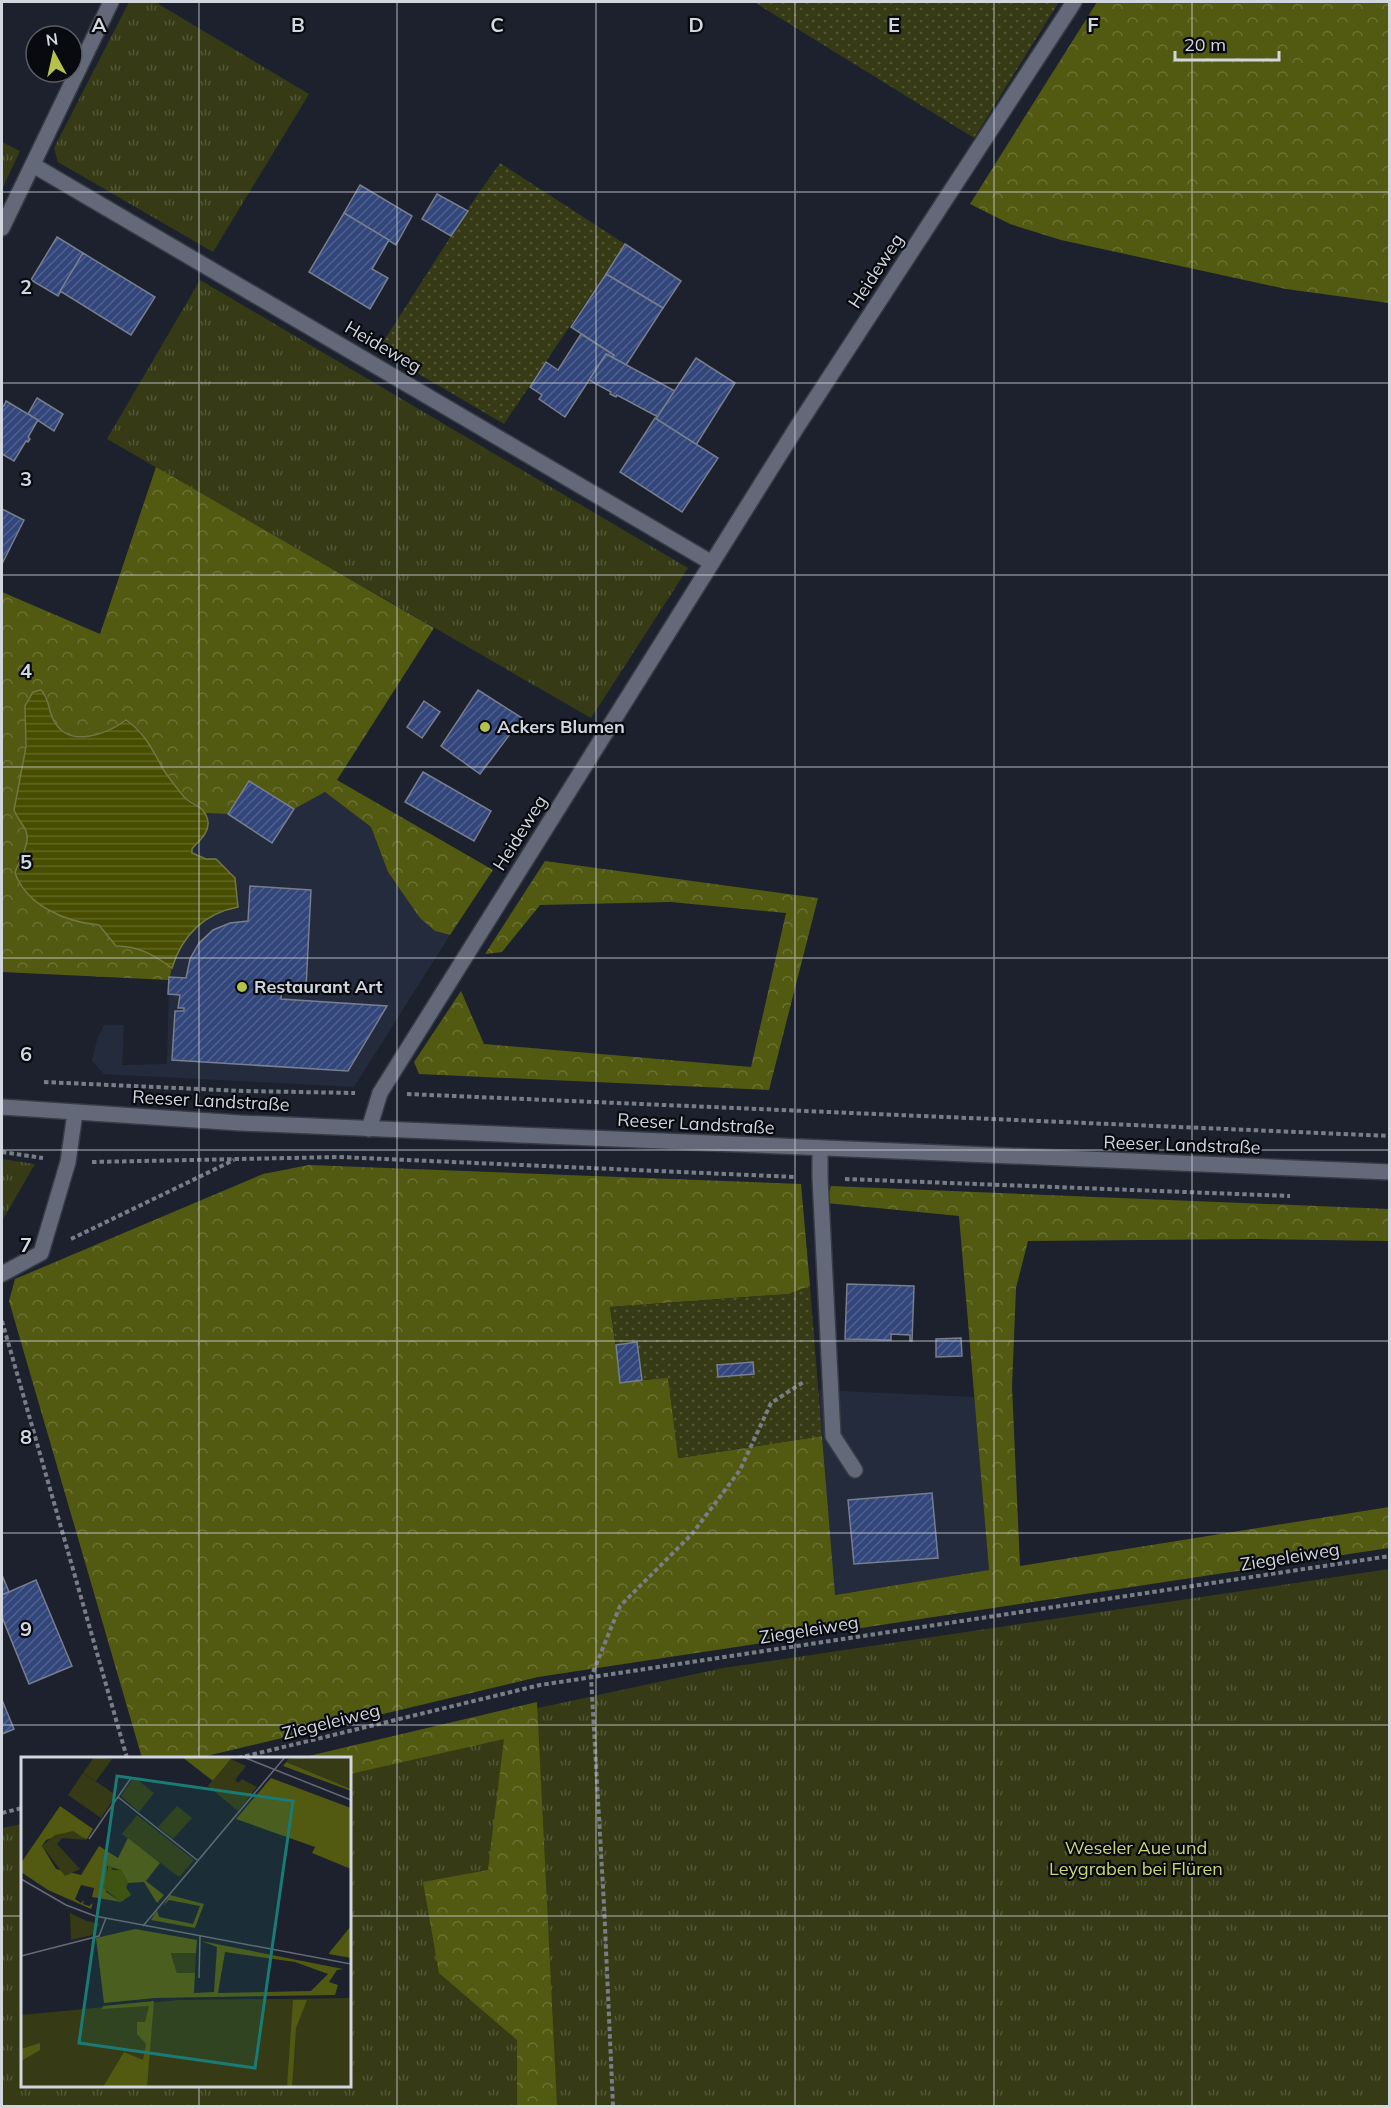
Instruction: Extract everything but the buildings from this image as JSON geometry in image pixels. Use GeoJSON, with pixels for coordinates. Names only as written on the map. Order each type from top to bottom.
{"type":"FeatureCollection","features":[{"type":"Feature","properties":{"kind":"street"},"geometry":{"type":"LineString","coordinates":[[2,228],[111,2]]}},
{"type":"Feature","properties":{"kind":"street","name":"Heideweg"},"geometry":{"type":"LineString","coordinates":[[369,1129],[380,1093],[797,427],[1074,2]]}},
{"type":"Feature","properties":{"kind":"street","name":"Heideweg"},"geometry":{"type":"LineString","coordinates":[[33,165],[712,563]]}},
{"type":"Feature","properties":{"kind":"street","name":"Reeser Landstraße"},"geometry":{"type":"LineString","coordinates":[[2,1107],[369,1129],[1389,1172]]}},
{"type":"Feature","properties":{"kind":"street"},"geometry":{"type":"LineString","coordinates":[[2,1274],[41,1253],[68,1162],[75,1113]]}},
{"type":"Feature","properties":{"kind":"street"},"geometry":{"type":"LineString","coordinates":[[820,1149],[833,1436],[855,1470]]}},
{"type":"Feature","properties":{"kind":"path"},"geometry":{"type":"LineString","coordinates":[[36,1081],[243,1091],[380,1093],[1389,1136]]}},
{"type":"Feature","properties":{"kind":"path"},"geometry":{"type":"LineString","coordinates":[[2,1152],[68,1162],[237,1158],[41,1253]]}},
{"type":"Feature","properties":{"kind":"path"},"geometry":{"type":"LineString","coordinates":[[2,1320],[127,1757]]}},
{"type":"Feature","properties":{"kind":"path"},"geometry":{"type":"LineString","coordinates":[[613,2106],[591,1677],[620,1606],[692,1534],[740,1470],[771,1403],[803,1380],[831,1384]]}},
{"type":"Feature","properties":{"kind":"path","name":"Ziegeleiweg"},"geometry":{"type":"LineString","coordinates":[[242,1757],[540,1685],[1389,1556]]}},
{"type":"Feature","properties":{"kind":"path"},"geometry":{"type":"LineString","coordinates":[[2,1813],[21,1808]]}},
{"type":"Feature","properties":{"kind":"shaded area"},"geometry":{"type":"Polygon","coordinates":[[[41,690],[46,697],[54,721],[61,730],[69,735],[78,737],[99,734],[126,720],[147,741],[184,797],[202,809],[207,817],[207,830],[192,849],[192,853],[206,859],[216,859],[235,878],[238,907],[215,914],[196,927],[182,945],[172,968],[146,952],[116,946],[99,925],[74,920],[49,910],[29,895],[15,873],[27,842],[26,831],[14,810],[26,747],[25,706],[33,692],[41,690]]]}},
{"type":"Feature","properties":{"kind":"shaded area"},"geometry":{"type":"Polygon","coordinates":[[[249,781],[293,809],[325,792],[371,827],[388,872],[435,931],[450,935],[354,1087],[104,1074],[92,1061],[97,1039],[104,1025],[124,1025],[122,1065],[167,1064],[169,980],[176,954],[188,933],[206,919],[225,909],[238,906],[206,859],[192,853],[191,849],[207,832],[208,823],[205,813],[228,814],[249,781]]]}},
{"type":"Feature","properties":{"kind":"shaded area"},"geometry":{"type":"Polygon","coordinates":[[[819,1390],[975,1397],[989,1570],[834,1595],[819,1390]]]}},
{"type":"Feature","properties":{"kind":"green space"},"geometry":{"type":"Polygon","coordinates":[[[129,2],[155,2],[309,94],[213,252],[58,162],[54,148],[129,2]]]}},
{"type":"Feature","properties":{"kind":"green space"},"geometry":{"type":"Polygon","coordinates":[[[754,2],[1059,2],[974,138],[754,2]]]}},
{"type":"Feature","properties":{"kind":"green space"},"geometry":{"type":"Polygon","coordinates":[[[1097,2],[1389,2],[1389,303],[1286,289],[1061,240],[1010,224],[970,204],[1097,2]]]}},
{"type":"Feature","properties":{"kind":"green space"},"geometry":{"type":"Polygon","coordinates":[[[2,142],[20,151],[2,189],[2,142]]]}},
{"type":"Feature","properties":{"kind":"green space"},"geometry":{"type":"Polygon","coordinates":[[[500,163],[625,244],[504,424],[378,350],[500,163]]]}},
{"type":"Feature","properties":{"kind":"green space"},"geometry":{"type":"Polygon","coordinates":[[[200,280],[688,568],[591,718],[107,439],[200,280]]]}},
{"type":"Feature","properties":{"kind":"green space"},"geometry":{"type":"Polygon","coordinates":[[[156,467],[434,628],[337,780],[493,870],[450,935],[435,931],[420,918],[388,872],[371,827],[325,792],[294,809],[249,781],[228,814],[205,813],[185,798],[163,770],[141,732],[126,720],[99,734],[70,735],[54,722],[46,695],[25,706],[26,747],[14,810],[27,835],[25,847],[17,865],[18,878],[23,889],[33,899],[60,915],[99,925],[116,946],[146,952],[172,968],[169,980],[2,972],[2,592],[100,634],[156,467]]]}},
{"type":"Feature","properties":{"kind":"green space"},"geometry":{"type":"Polygon","coordinates":[[[545,861],[818,898],[769,1090],[419,1074],[414,1062],[461,991],[484,1044],[751,1067],[786,913],[671,902],[540,905],[502,952],[485,954],[545,861]]]}},
{"type":"Feature","properties":{"kind":"green space"},"geometry":{"type":"Polygon","coordinates":[[[2,1159],[35,1164],[2,1221],[2,1159]]]}},
{"type":"Feature","properties":{"kind":"green space"},"geometry":{"type":"Polygon","coordinates":[[[309,1165],[801,1184],[810,1286],[789,1294],[610,1307],[621,1383],[668,1377],[679,1458],[822,1436],[835,1595],[989,1570],[959,1216],[826,1203],[831,1186],[1389,1209],[1389,1241],[1257,1239],[1028,1241],[1016,1288],[1012,1387],[1020,1566],[1389,1507],[1389,1548],[538,1677],[202,1757],[142,1757],[9,1301],[15,1279],[263,1174],[309,1165]]]}},
{"type":"Feature","properties":{"kind":"green space"},"geometry":{"type":"Polygon","coordinates":[[[810,1286],[822,1436],[678,1458],[668,1378],[642,1380],[637,1343],[616,1345],[610,1307],[789,1294],[810,1286]]]}},
{"type":"Feature","properties":{"kind":"green space","name":"Weseler Aue und Leygraben bei Flüren"},"geometry":{"type":"Polygon","coordinates":[[[1389,1569],[1389,2106],[2,2106],[2,1828],[21,1824],[21,2087],[351,2087],[351,1757],[311,1757],[723,1668],[1389,1569]]]}},
{"type":"Feature","properties":{"kind":"green space"},"geometry":{"type":"Polygon","coordinates":[[[537,1702],[557,2106],[517,2106],[517,2040],[439,1973],[423,1882],[488,1870],[504,1739],[351,1774],[351,1757],[304,1757],[537,1702]]]}},
{"type":"Feature","properties":{"kind":"place","name":"Ackers Blumen"},"geometry":{"type":"Point","coordinates":[485,727]}},
{"type":"Feature","properties":{"kind":"place","name":"Restaurant Art"},"geometry":{"type":"Point","coordinates":[242,987]}}]}
